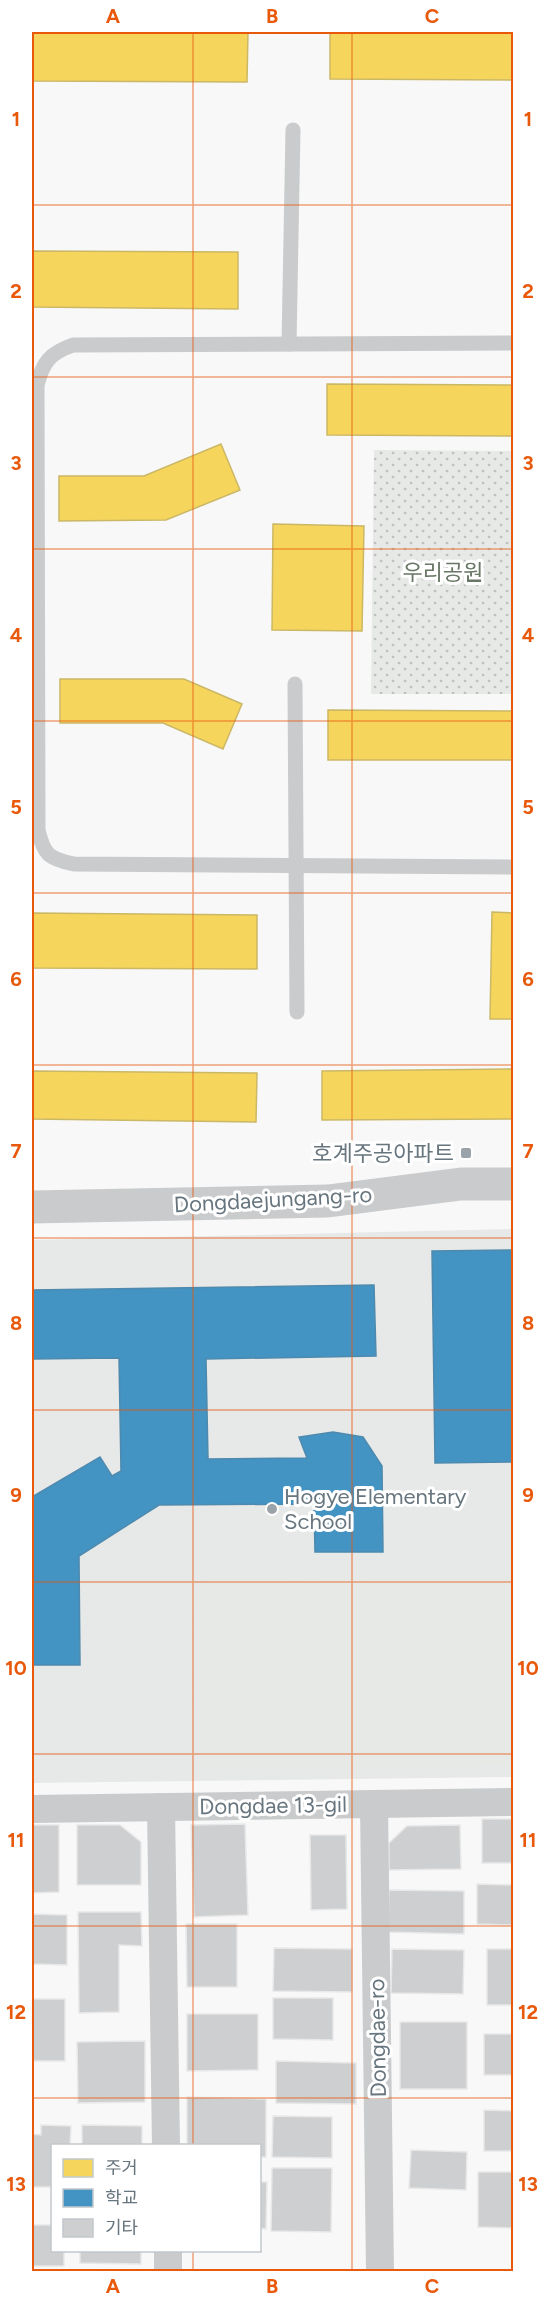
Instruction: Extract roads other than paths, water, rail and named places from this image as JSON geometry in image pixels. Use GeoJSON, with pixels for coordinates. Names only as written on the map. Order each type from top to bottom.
{"type":"FeatureCollection","features":[{"type":"Feature","properties":{"kind":"street","name":"Dongdaejungang-ro"},"geometry":{"type":"LineString","coordinates":[[32,1207],[328,1201],[461,1184],[513,1184]]}},
{"type":"Feature","properties":{"kind":"street","name":"Dongdae 13-gil"},"geometry":{"type":"LineString","coordinates":[[32,1809],[513,1802]]}},
{"type":"Feature","properties":{"kind":"street","name":"Dongdae-ro"},"geometry":{"type":"LineString","coordinates":[[374,1804],[380,2271]]}},
{"type":"Feature","properties":{"kind":"street"},"geometry":{"type":"LineString","coordinates":[[160,1807],[166,2144]]}},
{"type":"Feature","properties":{"kind":"street"},"geometry":{"type":"LineString","coordinates":[[168,2252],[168,2271]]}},
{"type":"Feature","properties":{"kind":"lane"},"geometry":{"type":"LineString","coordinates":[[289,344],[293,129]]}},
{"type":"Feature","properties":{"kind":"lane"},"geometry":{"type":"LineString","coordinates":[[513,343],[73,345],[55,351],[41,369],[37,385],[38,830],[43,848],[55,860],[74,864],[513,867]]}},
{"type":"Feature","properties":{"kind":"lane"},"geometry":{"type":"LineString","coordinates":[[295,684],[297,1012]]}},
{"type":"Feature","properties":{"kind":"place","name":"호계주공아파트"},"geometry":{"type":"Point","coordinates":[466,1153]}},
{"type":"Feature","properties":{"kind":"place","name":"Hogye Elementary School"},"geometry":{"type":"Point","coordinates":[272,1509]}},
{"type":"Feature","properties":{"kind":"park label","name":"우리공원"},"geometry":{"type":"Point","coordinates":[443,572]}}]}
